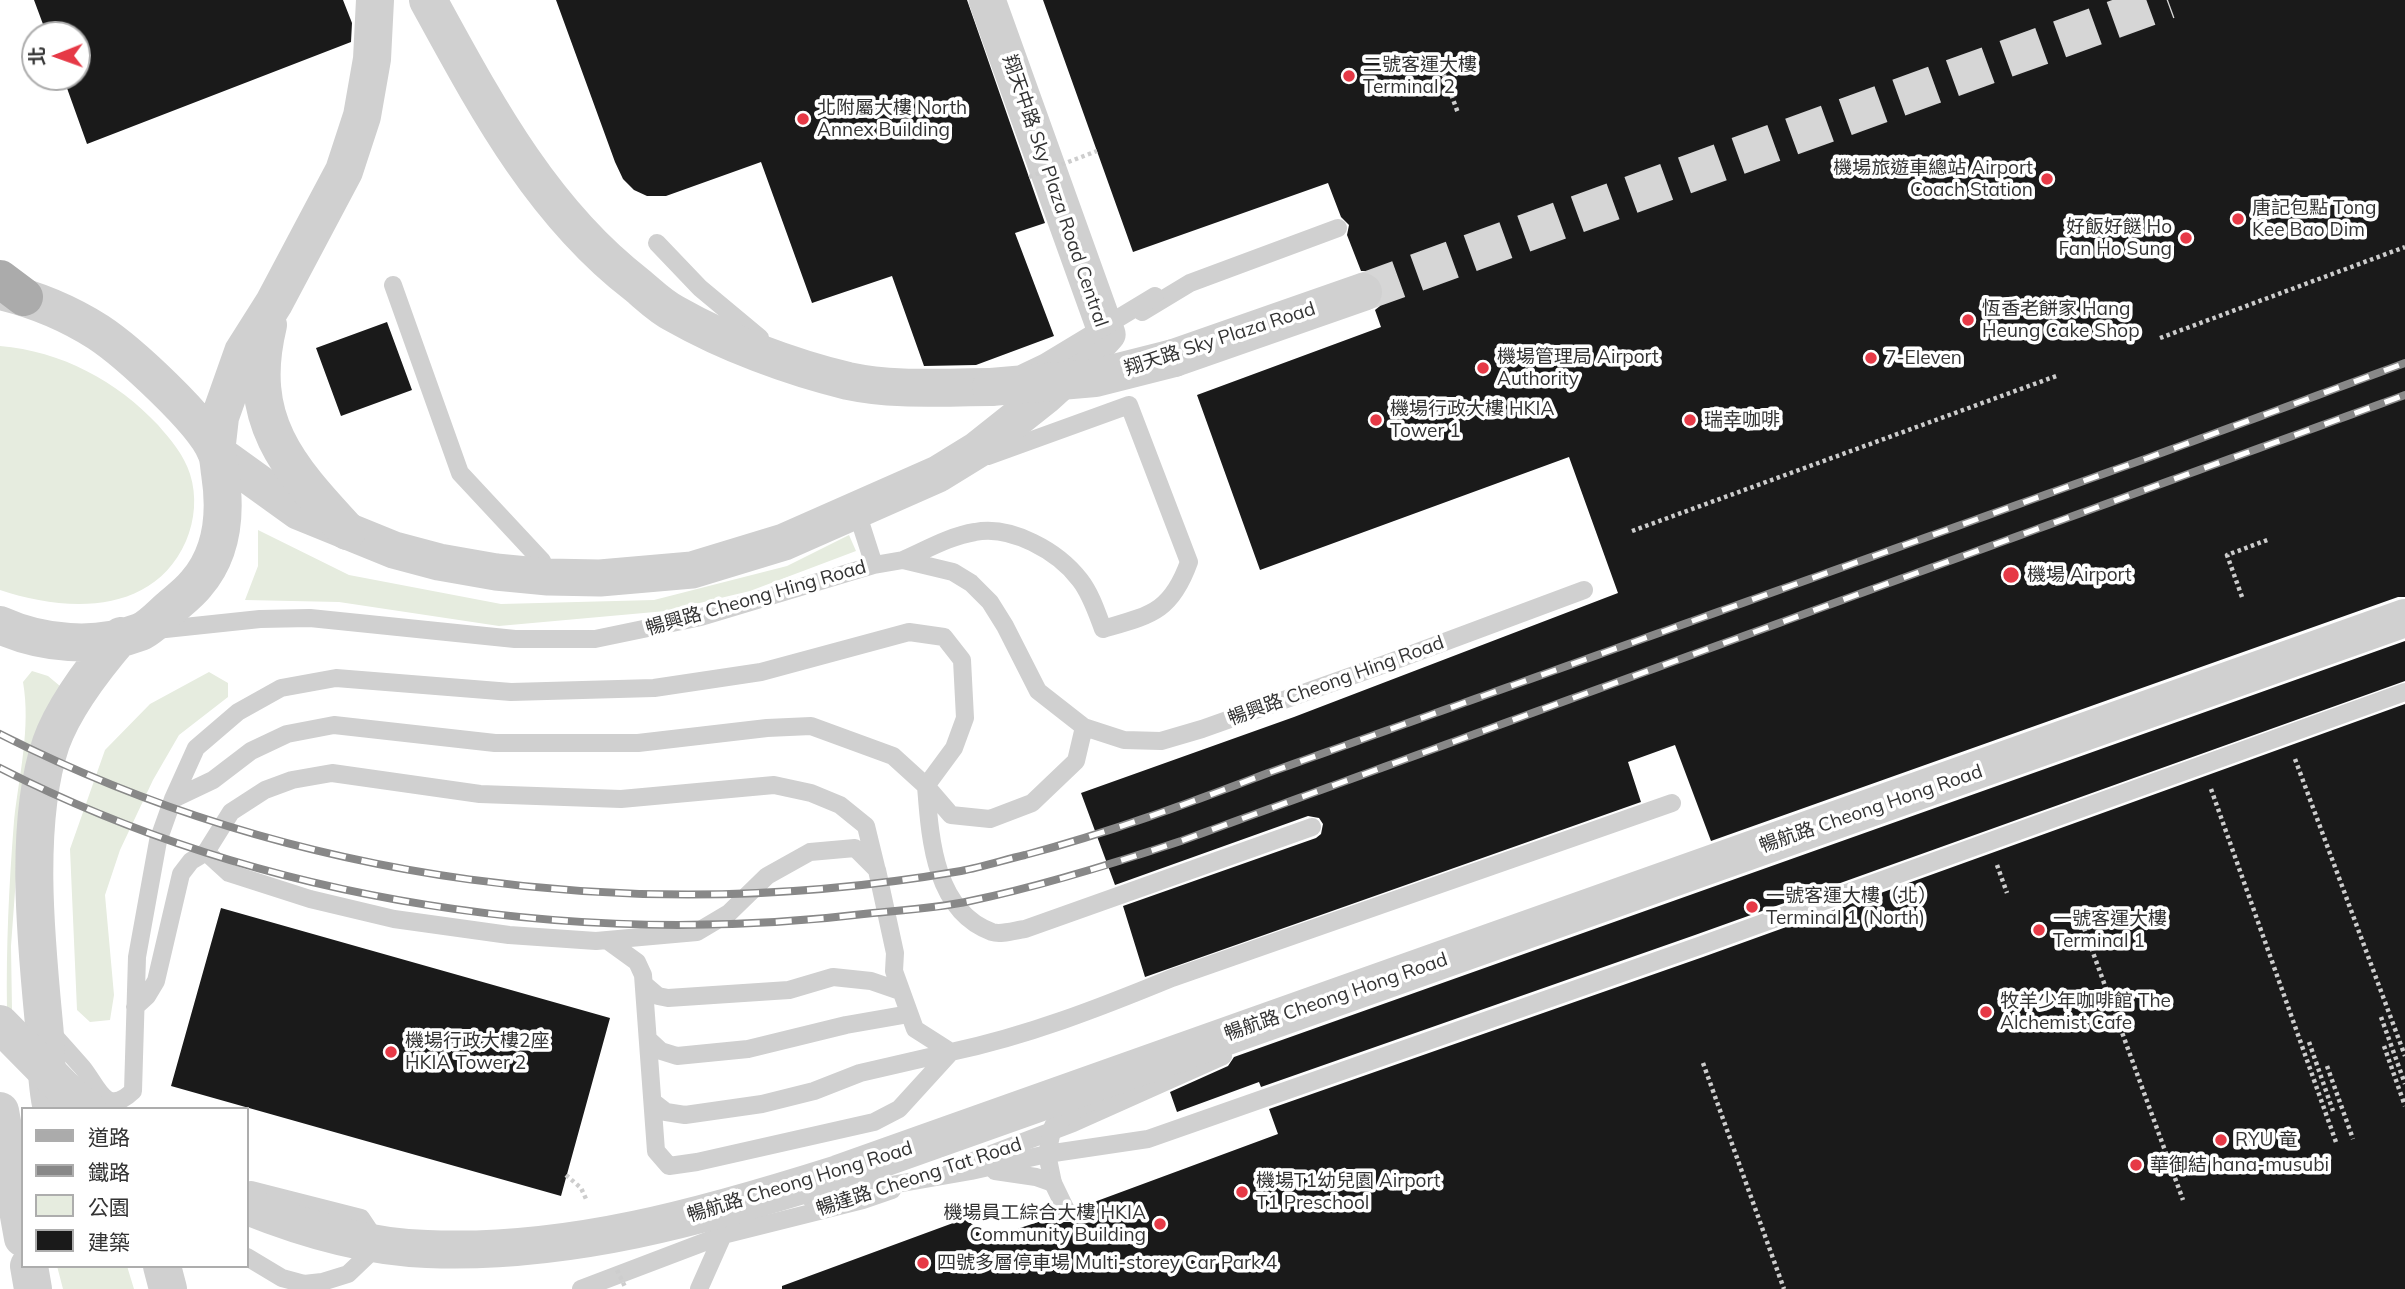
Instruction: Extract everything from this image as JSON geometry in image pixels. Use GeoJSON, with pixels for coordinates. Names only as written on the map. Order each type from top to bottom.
{"type":"FeatureCollection","features":[{"type":"Feature","properties":{"kind":"street"},"geometry":{"type":"LineString","coordinates":[[51,1107],[37,970],[36,866],[43,779],[51,742],[96,665],[131,634],[197,584],[212,559],[223,525],[223,492],[216,452],[220,417],[243,352],[274,303],[344,171],[362,116],[372,59],[374,0]]}},
{"type":"Feature","properties":{"kind":"street","name":"翔天路 Sky Plaza Road"},"geometry":{"type":"LineString","coordinates":[[428,0],[506,138],[557,209],[611,265],[672,313],[727,341],[801,367],[849,381],[909,387],[991,387],[1095,378],[1174,358],[1352,287]]}},
{"type":"Feature","properties":{"kind":"street","name":"翔天中路 Sky Plaza Road Central"},"geometry":{"type":"LineString","coordinates":[[216,452],[298,511],[394,550],[439,562],[496,572],[548,577],[612,578],[692,570],[784,542],[938,474],[977,450],[1045,396],[1078,366],[1107,334],[987,0]]}},
{"type":"Feature","properties":{"kind":"street"},"geometry":{"type":"LineString","coordinates":[[8,289],[99,332],[189,413],[216,452]]}},
{"type":"Feature","properties":{"kind":"street"},"geometry":{"type":"LineString","coordinates":[[274,303],[262,349],[263,399],[269,424],[281,450],[302,482],[347,531]]}},
{"type":"Feature","properties":{"kind":"street","name":"暢航路 Cheong Hong Road"},"geometry":{"type":"LineString","coordinates":[[248,1206],[314,1229],[363,1241],[426,1249],[499,1249],[571,1243],[649,1228],[752,1201],[838,1174],[2405,618]]}},
{"type":"Feature","properties":{"kind":"street"},"geometry":{"type":"LineString","coordinates":[[0,625],[36,637],[65,642],[96,642],[131,634]]}},
{"type":"Feature","properties":{"kind":"street"},"geometry":{"type":"LineString","coordinates":[[0,1024],[65,1091],[99,1104]]}},
{"type":"Feature","properties":{"kind":"street"},"geometry":{"type":"LineString","coordinates":[[0,1111],[16,1220]]}},
{"type":"Feature","properties":{"kind":"street"},"geometry":{"type":"LineString","coordinates":[[29,1268],[33,1289]]}},
{"type":"Feature","properties":{"kind":"street"},"geometry":{"type":"LineString","coordinates":[[163,1268],[168,1289]]}},
{"type":"Feature","properties":{"kind":"lane","name":"翔天路 Sky Plaza Road"},"geometry":{"type":"LineString","coordinates":[[991,387],[1044,363],[1155,296],[1197,274],[1239,255],[1337,223],[1190,284],[1107,334]]}},
{"type":"Feature","properties":{"kind":"lane"},"geometry":{"type":"LineString","coordinates":[[657,243],[699,288],[741,325],[801,367]]}},
{"type":"Feature","properties":{"kind":"lane"},"geometry":{"type":"LineString","coordinates":[[393,285],[460,473],[542,561],[548,577]]}},
{"type":"Feature","properties":{"kind":"lane"},"geometry":{"type":"LineString","coordinates":[[904,560],[975,531],[1003,533],[1031,542],[1059,558],[1080,580],[1103,629],[1139,619],[1166,603],[1180,586],[1189,562],[1129,405],[1142,363],[1179,341],[1352,287]]}},
{"type":"Feature","properties":{"kind":"lane","name":"翔天中路 Sky Plaza Road Central"},"geometry":{"type":"LineString","coordinates":[[938,474],[1129,405]]}},
{"type":"Feature","properties":{"kind":"lane"},"geometry":{"type":"LineString","coordinates":[[856,509],[874,565]]}},
{"type":"Feature","properties":{"kind":"lane","name":"暢興路 Cheong Hing Road"},"geometry":{"type":"LineString","coordinates":[[131,634],[260,619],[310,618],[516,639],[595,639],[701,617],[874,565],[904,560],[954,572],[971,583],[990,602],[1005,626],[1038,691],[1084,727],[1124,740],[1161,741],[1376,668],[1584,590]]}},
{"type":"Feature","properties":{"kind":"lane"},"geometry":{"type":"LineString","coordinates":[[137,1107],[133,1091],[137,957],[159,841],[173,799],[196,748],[238,712],[281,688],[336,678],[511,692],[654,688],[761,672],[909,632],[944,637],[962,660],[965,718],[954,748],[926,786],[931,849],[951,899],[968,918],[994,933],[1025,929],[1312,827]]}},
{"type":"Feature","properties":{"kind":"lane"},"geometry":{"type":"LineString","coordinates":[[649,1228],[971,1171],[1047,1154],[1149,1139],[1712,942],[2405,692]]}},
{"type":"Feature","properties":{"kind":"lane"},"geometry":{"type":"LineString","coordinates":[[173,799],[214,780],[251,751],[287,734],[334,725],[495,743],[638,743],[767,728],[811,726],[893,756],[926,786],[951,815],[989,819],[1032,803],[1076,761],[1084,727]]}},
{"type":"Feature","properties":{"kind":"lane"},"geometry":{"type":"LineString","coordinates":[[135,1007],[147,996],[156,981],[181,874],[191,861],[206,852],[231,812],[265,790],[292,780],[332,773],[480,794],[621,799],[774,785],[811,793],[840,804],[866,826],[895,953],[894,971],[900,992],[915,1029],[951,1052]]}},
{"type":"Feature","properties":{"kind":"lane"},"geometry":{"type":"LineString","coordinates":[[653,1102],[666,1112],[685,1115],[762,1104],[814,1091],[860,1073],[1014,1037],[1088,1012],[1172,978],[1672,803]]}},
{"type":"Feature","properties":{"kind":"lane"},"geometry":{"type":"LineString","coordinates":[[206,852],[229,873],[310,899],[394,919],[509,935],[608,941],[697,932],[729,913],[767,876],[810,852],[855,848],[877,870]]}},
{"type":"Feature","properties":{"kind":"lane"},"geometry":{"type":"LineString","coordinates":[[608,941],[637,962],[644,984],[656,1151],[669,1166],[697,1163],[874,1122],[899,1109],[951,1052]]}},
{"type":"Feature","properties":{"kind":"lane"},"geometry":{"type":"LineString","coordinates":[[644,984],[657,996],[668,998],[789,990],[833,977],[871,981],[900,992]]}},
{"type":"Feature","properties":{"kind":"lane"},"geometry":{"type":"LineString","coordinates":[[648,1039],[661,1051],[677,1056],[748,1049],[846,1025],[909,1014]]}},
{"type":"Feature","properties":{"kind":"lane"},"geometry":{"type":"LineString","coordinates":[[44,1025],[84,1070],[99,1104],[124,1100],[133,1091]]}},
{"type":"Feature","properties":{"kind":"lane"},"geometry":{"type":"LineString","coordinates":[[1067,1212],[1053,1183],[1047,1154],[1053,1126],[1069,1113],[1203,1044]]}},
{"type":"Feature","properties":{"kind":"lane","name":"暢達路 Cheong Tat Road"},"geometry":{"type":"LineString","coordinates":[[581,1289],[723,1235],[863,1200],[1000,1152],[1073,1123],[1249,1044]]}},
{"type":"Feature","properties":{"kind":"lane"},"geometry":{"type":"LineString","coordinates":[[971,1171],[1001,1171],[1037,1177],[1053,1183]]}},
{"type":"Feature","properties":{"kind":"lane"},"geometry":{"type":"LineString","coordinates":[[248,1188],[361,1218],[371,1233],[370,1253],[348,1274],[322,1282],[304,1284],[282,1278],[248,1258]]}},
{"type":"Feature","properties":{"kind":"lane"},"geometry":{"type":"LineString","coordinates":[[699,1289],[723,1235]]}},
{"type":"Feature","properties":{"kind":"path"},"geometry":{"type":"LineString","coordinates":[[1444,75],[1458,113]]}},
{"type":"Feature","properties":{"kind":"path"},"geometry":{"type":"LineString","coordinates":[[1029,177],[1097,151]]}},
{"type":"Feature","properties":{"kind":"path"},"geometry":{"type":"LineString","coordinates":[[2160,338],[2405,247]]}},
{"type":"Feature","properties":{"kind":"path"},"geometry":{"type":"LineString","coordinates":[[1632,531],[2059,375]]}},
{"type":"Feature","properties":{"kind":"path"},"geometry":{"type":"LineString","coordinates":[[2242,597],[2227,555],[2270,540]]}},
{"type":"Feature","properties":{"kind":"path"},"geometry":{"type":"LineString","coordinates":[[2291,749],[2405,1056]]}},
{"type":"Feature","properties":{"kind":"path"},"geometry":{"type":"LineString","coordinates":[[2207,781],[2337,1145]]}},
{"type":"Feature","properties":{"kind":"path"},"geometry":{"type":"LineString","coordinates":[[2084,928],[2183,1200]]}},
{"type":"Feature","properties":{"kind":"path"},"geometry":{"type":"LineString","coordinates":[[2381,1017],[2405,1084]]}},
{"type":"Feature","properties":{"kind":"path"},"geometry":{"type":"LineString","coordinates":[[2309,1042],[2333,1111]]}},
{"type":"Feature","properties":{"kind":"path"},"geometry":{"type":"LineString","coordinates":[[2384,1046],[2405,1106]]}},
{"type":"Feature","properties":{"kind":"path"},"geometry":{"type":"LineString","coordinates":[[1703,1063],[1784,1289]]}},
{"type":"Feature","properties":{"kind":"path"},"geometry":{"type":"LineString","coordinates":[[2327,1066],[2353,1139]]}},
{"type":"Feature","properties":{"kind":"green space"},"geometry":{"type":"Polygon","coordinates":[[[0,346],[45,354],[106,382],[142,409],[181,454],[194,491],[191,525],[186,541],[171,566],[152,583],[130,595],[105,602],[79,604],[52,602],[0,590],[0,346]]]}},
{"type":"Feature","properties":{"kind":"green space"},"geometry":{"type":"Polygon","coordinates":[[[258,530],[349,575],[501,604],[654,600],[787,566],[849,535],[856,551],[750,591],[666,611],[499,626],[339,602],[245,600],[258,566],[258,530]]]}},
{"type":"Feature","properties":{"kind":"green space"},"geometry":{"type":"Polygon","coordinates":[[[32,671],[48,676],[60,686],[20,823],[11,946],[12,1010],[7,1010],[7,939],[14,821],[26,717],[23,682],[32,671]]]}},
{"type":"Feature","properties":{"kind":"green space"},"geometry":{"type":"Polygon","coordinates":[[[209,672],[228,683],[228,697],[179,735],[153,780],[120,850],[105,895],[114,995],[110,1020],[90,1022],[77,1010],[70,849],[105,750],[150,704],[209,672]]]}},
{"type":"Feature","properties":{"kind":"green space"},"geometry":{"type":"Polygon","coordinates":[[[58,1268],[128,1268],[134,1289],[63,1289],[58,1268]]]}},
{"type":"Feature","properties":{"kind":"building"},"geometry":{"type":"Polygon","coordinates":[[[34,0],[343,0],[352,23],[351,42],[87,144],[68,91],[91,91],[91,21],[42,21],[34,0]]]}},
{"type":"Feature","properties":{"kind":"building","name":"北附屬大樓 North Annex Building"},"geometry":{"type":"Polygon","coordinates":[[[556,0],[967,0],[1045,223],[1015,233],[1054,336],[976,365],[924,366],[892,276],[812,303],[761,162],[666,196],[647,196],[634,190],[623,179],[615,162],[556,0]]]}},
{"type":"Feature","properties":{"kind":"building"},"geometry":{"type":"Polygon","coordinates":[[[1043,0],[2405,0],[2405,597],[2398,597],[1711,841],[1675,745],[1628,762],[1641,802],[1145,977],[1123,906],[1316,838],[1321,834],[1323,824],[1319,818],[1308,816],[1115,885],[1081,793],[1294,717],[1618,593],[1569,457],[1260,570],[1197,395],[1381,327],[1375,310],[1384,297],[1383,284],[1377,275],[1361,271],[1347,235],[1349,225],[1341,217],[1328,183],[1133,252],[1043,0]]]}},
{"type":"Feature","properties":{"kind":"building"},"geometry":{"type":"Polygon","coordinates":[[[387,322],[412,390],[341,416],[316,348],[387,322]]]}},
{"type":"Feature","properties":{"kind":"building"},"geometry":{"type":"Polygon","coordinates":[[[2405,641],[2405,681],[1695,935],[1261,1087],[1259,1082],[1177,1112],[1170,1092],[1228,1066],[1234,1057],[2405,641]]]}},
{"type":"Feature","properties":{"kind":"building","name":"一號客運大樓 Terminal 1"},"geometry":{"type":"Polygon","coordinates":[[[2405,704],[2405,1289],[782,1289],[782,1286],[964,1219],[993,1237],[1056,1216],[1061,1222],[1071,1222],[1077,1218],[1078,1208],[1278,1134],[1269,1109],[1703,957],[2405,704]]]}},
{"type":"Feature","properties":{"kind":"building","name":"機場行政大樓2座 HKIA Tower 2"},"geometry":{"type":"Polygon","coordinates":[[[221,908],[610,1018],[561,1196],[171,1086],[221,908]]]}},
{"type":"Feature","properties":{"kind":"tunnel"},"geometry":{"type":"LineString","coordinates":[[1363,292],[2168,0]]}},
{"type":"Feature","properties":{"kind":"railway"},"geometry":{"type":"LineString","coordinates":[[0,734],[112,785],[229,826],[348,858],[469,879],[592,892],[716,894],[839,887],[961,871],[1117,828],[1177,807],[2405,363]]}},
{"type":"Feature","properties":{"kind":"railway"},"geometry":{"type":"LineString","coordinates":[[0,768],[101,814],[207,853],[315,883],[426,905],[538,919],[650,925],[762,923],[946,905],[1050,881],[1181,841],[2405,395]]}},
{"type":"Feature","properties":{"kind":"place","name":"二號客運大樓 Terminal 2"},"geometry":{"type":"Point","coordinates":[1349,76]}},
{"type":"Feature","properties":{"kind":"place","name":"北附屬大樓 North Annex Building"},"geometry":{"type":"Point","coordinates":[803,119]}},
{"type":"Feature","properties":{"kind":"place","name":"機場旅遊車總站 Airport Coach Station"},"geometry":{"type":"Point","coordinates":[2047,179]}},
{"type":"Feature","properties":{"kind":"place","name":"唐記包點 Tong Kee Bao Dim"},"geometry":{"type":"Point","coordinates":[2238,219]}},
{"type":"Feature","properties":{"kind":"place","name":"好飯好餸 Ho Fan Ho Sung"},"geometry":{"type":"Point","coordinates":[2186,238]}},
{"type":"Feature","properties":{"kind":"place","name":"恆香老餅家 Hang Heung Cake Shop"},"geometry":{"type":"Point","coordinates":[1968,320]}},
{"type":"Feature","properties":{"kind":"place","name":"7-Eleven"},"geometry":{"type":"Point","coordinates":[1871,358]}},
{"type":"Feature","properties":{"kind":"place","name":"機場管理局 Airport Authority"},"geometry":{"type":"Point","coordinates":[1483,368]}},
{"type":"Feature","properties":{"kind":"place","name":"機場行政大樓 HKIA Tower 1"},"geometry":{"type":"Point","coordinates":[1376,420]}},
{"type":"Feature","properties":{"kind":"place","name":"瑞幸咖啡"},"geometry":{"type":"Point","coordinates":[1690,420]}},
{"type":"Feature","properties":{"kind":"place","name":"機場 Airport"},"geometry":{"type":"Point","coordinates":[2011,575]}},
{"type":"Feature","properties":{"kind":"place","name":"一號客運大樓（北） Terminal 1 (North)"},"geometry":{"type":"Point","coordinates":[1752,907]}},
{"type":"Feature","properties":{"kind":"place","name":"一號客運大樓 Terminal 1"},"geometry":{"type":"Point","coordinates":[2039,930]}},
{"type":"Feature","properties":{"kind":"place","name":"牧羊少年咖啡館 The Alchemist Cafe"},"geometry":{"type":"Point","coordinates":[1986,1012]}},
{"type":"Feature","properties":{"kind":"place","name":"機場行政大樓2座 HKIA Tower 2"},"geometry":{"type":"Point","coordinates":[391,1052]}},
{"type":"Feature","properties":{"kind":"place","name":"RYU 竜"},"geometry":{"type":"Point","coordinates":[2221,1140]}},
{"type":"Feature","properties":{"kind":"place","name":"華御結 hana-musubi"},"geometry":{"type":"Point","coordinates":[2136,1165]}},
{"type":"Feature","properties":{"kind":"place","name":"機場T1幼兒園 Airport T1 Preschool"},"geometry":{"type":"Point","coordinates":[1242,1192]}},
{"type":"Feature","properties":{"kind":"place","name":"機場員工綜合大樓 HKIA Community Building"},"geometry":{"type":"Point","coordinates":[1160,1224]}},
{"type":"Feature","properties":{"kind":"place","name":"四號多層停車場 Multi-storey Car Park 4"},"geometry":{"type":"Point","coordinates":[923,1263]}}]}
